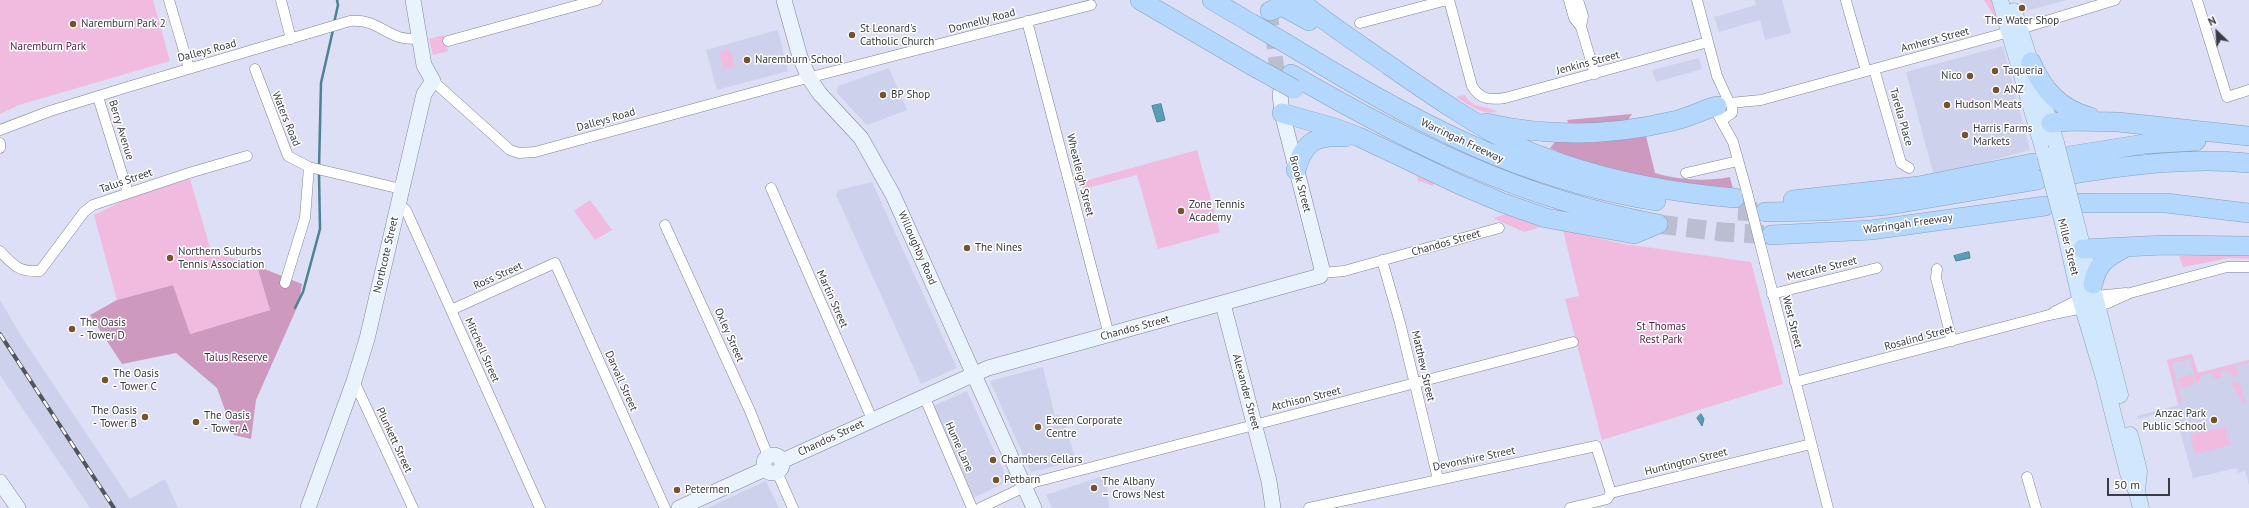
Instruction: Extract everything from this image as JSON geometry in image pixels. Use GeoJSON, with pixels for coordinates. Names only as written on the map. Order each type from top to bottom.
{"type":"FeatureCollection","features":[{"type":"Feature","properties":{"kind":"highway"},"geometry":{"type":"LineString","coordinates":[[1140,0],[1251,59]]}},
{"type":"Feature","properties":{"kind":"highway","name":"Warringah Freeway"},"geometry":{"type":"LineString","coordinates":[[1164,0],[1288,86],[1351,109],[1459,163],[1505,182],[1573,206],[1658,224],[1634,234],[1546,218],[1503,203],[1458,184],[1359,137]]}},
{"type":"Feature","properties":{"kind":"highway","name":"Warringah Freeway"},"geometry":{"type":"LineString","coordinates":[[1212,0],[1423,124],[1505,161],[1586,188],[1623,196],[1672,204],[1749,203]]}},
{"type":"Feature","properties":{"kind":"highway"},"geometry":{"type":"LineString","coordinates":[[1298,0],[1364,49],[1455,110],[1528,151],[1588,172],[1657,189],[1749,203],[1798,200],[1919,186],[2047,156],[2144,144],[2249,137]]}},
{"type":"Feature","properties":{"kind":"highway"},"geometry":{"type":"LineString","coordinates":[[1269,6],[1280,6],[1287,8],[1354,48],[1364,49]]}},
{"type":"Feature","properties":{"kind":"highway"},"geometry":{"type":"LineString","coordinates":[[2031,62],[2050,94],[2064,107],[2083,115],[2118,122],[2249,137]]}},
{"type":"Feature","properties":{"kind":"highway"},"geometry":{"type":"LineString","coordinates":[[1455,110],[1483,122],[1496,125],[1535,132],[1567,134],[1606,132],[1641,127],[1679,120],[1725,108]]}},
{"type":"Feature","properties":{"kind":"highway"},"geometry":{"type":"LineString","coordinates":[[1282,113],[1335,128],[1359,137]]}},
{"type":"Feature","properties":{"kind":"highway"},"geometry":{"type":"LineString","coordinates":[[2051,123],[2071,121],[2118,122]]}},
{"type":"Feature","properties":{"kind":"highway"},"geometry":{"type":"LineString","coordinates":[[1296,170],[1304,150],[1314,140],[1331,136],[1359,137]]}},
{"type":"Feature","properties":{"kind":"highway"},"geometry":{"type":"LineString","coordinates":[[2074,174],[2168,162],[2204,160],[2249,162]]}},
{"type":"Feature","properties":{"kind":"highway"},"geometry":{"type":"LineString","coordinates":[[2081,204],[2166,203],[2249,213]]}},
{"type":"Feature","properties":{"kind":"highway","name":"Warringah Freeway"},"geometry":{"type":"LineString","coordinates":[[1771,235],[1871,230],[2045,206]]}},
{"type":"Feature","properties":{"kind":"highway"},"geometry":{"type":"LineString","coordinates":[[2083,249],[2165,245],[2249,246]]}},
{"type":"Feature","properties":{"kind":"highway"},"geometry":{"type":"LineString","coordinates":[[2090,299],[2097,270],[2103,260],[2126,248]]}},
{"type":"Feature","properties":{"kind":"main road"},"geometry":{"type":"LineString","coordinates":[[413,0],[424,65],[433,81]]}},
{"type":"Feature","properties":{"kind":"main road","name":"Willoughby Road"},"geometry":{"type":"LineString","coordinates":[[784,0],[800,57],[809,78],[820,94],[861,138],[877,164],[893,195],[1034,508]]}},
{"type":"Feature","properties":{"kind":"main road","name":"Miller Street"},"geometry":{"type":"LineString","coordinates":[[2000,0],[2014,31],[2031,62],[2051,123],[2047,156]]}},
{"type":"Feature","properties":{"kind":"main road","name":"Miller Street"},"geometry":{"type":"LineString","coordinates":[[2010,0],[2014,31],[2047,156],[2070,233],[2075,272],[2084,291],[2090,299],[2091,336],[2117,424],[2128,473],[2137,492],[2141,508]]}},
{"type":"Feature","properties":{"kind":"main road","name":"Northcote Street"},"geometry":{"type":"LineString","coordinates":[[308,508],[354,381],[367,339],[424,94],[433,81]]}},
{"type":"Feature","properties":{"kind":"main road","name":"Brook Street"},"geometry":{"type":"LineString","coordinates":[[1288,86],[1282,113],[1322,273]]}},
{"type":"Feature","properties":{"kind":"main road","name":"Miller Street"},"geometry":{"type":"LineString","coordinates":[[2070,233],[2083,249],[2090,299],[2139,471],[2137,492]]}},
{"type":"Feature","properties":{"kind":"main road","name":"Chandos Street"},"geometry":{"type":"LineString","coordinates":[[679,508],[872,419],[988,368],[1312,280],[1322,273]]}},
{"type":"Feature","properties":{"kind":"main road","name":"Alexander Street"},"geometry":{"type":"LineString","coordinates":[[1223,304],[1269,481],[1273,508]]}},
{"type":"Feature","properties":{"kind":"main road","name":"Alexander Street"},"geometry":{"type":"LineString","coordinates":[[1269,481],[1281,508]]}},
{"type":"Feature","properties":{"kind":"main road"},"geometry":{"type":"LineString","coordinates":[[0,482],[18,508]]}},
{"type":"Feature","properties":{"kind":"street"},"geometry":{"type":"LineString","coordinates":[[169,0],[190,68]]}},
{"type":"Feature","properties":{"kind":"street"},"geometry":{"type":"LineString","coordinates":[[281,0],[291,39]]}},
{"type":"Feature","properties":{"kind":"street"},"geometry":{"type":"LineString","coordinates":[[448,41],[597,0]]}},
{"type":"Feature","properties":{"kind":"street"},"geometry":{"type":"LineString","coordinates":[[1360,23],[1448,0]]}},
{"type":"Feature","properties":{"kind":"street","name":"Jenkins Street"},"geometry":{"type":"LineString","coordinates":[[1448,0],[1469,78],[1476,93],[1488,99],[1501,99],[1708,42]]}},
{"type":"Feature","properties":{"kind":"street"},"geometry":{"type":"LineString","coordinates":[[1569,0],[1574,18],[1581,27],[1595,74]]}},
{"type":"Feature","properties":{"kind":"street"},"geometry":{"type":"LineString","coordinates":[[1578,0],[1583,16],[1581,27]]}},
{"type":"Feature","properties":{"kind":"street","name":"West Street"},"geometry":{"type":"LineString","coordinates":[[1697,0],[1828,508]]}},
{"type":"Feature","properties":{"kind":"street","name":"Amherst Street"},"geometry":{"type":"LineString","coordinates":[[1725,108],[1761,100],[2014,31],[2115,0]]}},
{"type":"Feature","properties":{"kind":"street"},"geometry":{"type":"LineString","coordinates":[[2197,0],[2227,97],[2249,90]]}},
{"type":"Feature","properties":{"kind":"street","name":"Tarella Place"},"geometry":{"type":"LineString","coordinates":[[1846,2],[1901,163],[1909,168]]}},
{"type":"Feature","properties":{"kind":"street","name":"Donnelly Road"},"geometry":{"type":"LineString","coordinates":[[809,78],[1091,5]]}},
{"type":"Feature","properties":{"kind":"street","name":"Dalleys Road"},"geometry":{"type":"LineString","coordinates":[[0,130],[50,111],[98,96],[350,21],[362,20],[374,23],[402,39],[419,38]]}},
{"type":"Feature","properties":{"kind":"street","name":"Wheatleigh Street"},"geometry":{"type":"LineString","coordinates":[[1028,21],[1109,335]]}},
{"type":"Feature","properties":{"kind":"street","name":"Waters Road"},"geometry":{"type":"LineString","coordinates":[[255,69],[288,156],[309,167]]}},
{"type":"Feature","properties":{"kind":"street","name":"Dalleys Road"},"geometry":{"type":"LineString","coordinates":[[433,81],[510,150],[519,153],[535,152],[809,78]]}},
{"type":"Feature","properties":{"kind":"street","name":"Berry Avenue"},"geometry":{"type":"LineString","coordinates":[[98,96],[128,193]]}},
{"type":"Feature","properties":{"kind":"street"},"geometry":{"type":"LineString","coordinates":[[0,143],[0,148]]}},
{"type":"Feature","properties":{"kind":"street","name":"Talus Street"},"geometry":{"type":"LineString","coordinates":[[0,251],[16,268],[30,271],[40,271],[84,212],[93,205],[248,156]]}},
{"type":"Feature","properties":{"kind":"street"},"geometry":{"type":"LineString","coordinates":[[1686,173],[1738,161]]}},
{"type":"Feature","properties":{"kind":"street"},"geometry":{"type":"LineString","coordinates":[[285,283],[305,218],[309,167],[400,197]]}},
{"type":"Feature","properties":{"kind":"street","name":"Martin Street"},"geometry":{"type":"LineString","coordinates":[[771,188],[872,419]]}},
{"type":"Feature","properties":{"kind":"street","name":"Mitchell Street"},"geometry":{"type":"LineString","coordinates":[[400,197],[540,508]]}},
{"type":"Feature","properties":{"kind":"street","name":"Oxley Street"},"geometry":{"type":"LineString","coordinates":[[665,225],[793,508]]}},
{"type":"Feature","properties":{"kind":"street","name":"Chandos Street"},"geometry":{"type":"LineString","coordinates":[[1322,273],[1344,271],[1499,228]]}},
{"type":"Feature","properties":{"kind":"street","name":"Matthew Street"},"geometry":{"type":"LineString","coordinates":[[1382,260],[1400,323],[1438,479]]}},
{"type":"Feature","properties":{"kind":"street","name":"Ross Street"},"geometry":{"type":"LineString","coordinates":[[451,310],[555,263]]}},
{"type":"Feature","properties":{"kind":"street","name":"Darvall Street"},"geometry":{"type":"LineString","coordinates":[[555,263],[665,508]]}},
{"type":"Feature","properties":{"kind":"street","name":"Rosalind Street"},"geometry":{"type":"LineString","coordinates":[[1795,382],[2049,315],[2090,299],[2130,293],[2227,267],[2249,267]]}},
{"type":"Feature","properties":{"kind":"street","name":"Metcalfe Street"},"geometry":{"type":"LineString","coordinates":[[1772,294],[1877,268]]}},
{"type":"Feature","properties":{"kind":"street"},"geometry":{"type":"LineString","coordinates":[[1937,269],[1936,278],[1952,341]]}},
{"type":"Feature","properties":{"kind":"street","name":"Atchison Street"},"geometry":{"type":"LineString","coordinates":[[980,508],[1024,486],[1254,424],[1415,384],[1572,342]]}},
{"type":"Feature","properties":{"kind":"street","name":"Plunkett Street"},"geometry":{"type":"LineString","coordinates":[[354,381],[413,508]]}},
{"type":"Feature","properties":{"kind":"street","name":"Hume Lane"},"geometry":{"type":"LineString","coordinates":[[924,396],[972,508]]}},
{"type":"Feature","properties":{"kind":"street","name":"Huntington Street"},"geometry":{"type":"LineString","coordinates":[[1570,508],[1607,499],[1611,493],[1811,444]]}},
{"type":"Feature","properties":{"kind":"street","name":"Devonshire Street"},"geometry":{"type":"LineString","coordinates":[[1309,508],[1596,446],[1611,493]]}},
{"type":"Feature","properties":{"kind":"street"},"geometry":{"type":"LineString","coordinates":[[2027,477],[2036,508]]}},
{"type":"Feature","properties":{"kind":"shaded area"},"geometry":{"type":"Polygon","coordinates":[[[1755,0],[1782,0],[1791,33],[1765,40],[1760,20],[1719,32],[1714,17],[1756,5],[1755,0]]]}},
{"type":"Feature","properties":{"kind":"shaded area"},"geometry":{"type":"Polygon","coordinates":[[[2020,0],[2066,0],[2023,12],[2020,0]]]}},
{"type":"Feature","properties":{"kind":"shaded area","name":"Naremburn School"},"geometry":{"type":"Polygon","coordinates":[[[778,30],[788,71],[717,90],[706,50],[778,30]]]}},
{"type":"Feature","properties":{"kind":"shaded area"},"geometry":{"type":"Polygon","coordinates":[[[2003,46],[2030,150],[1934,176],[1906,72],[2003,46]]]}},
{"type":"Feature","properties":{"kind":"shaded area"},"geometry":{"type":"Polygon","coordinates":[[[1699,58],[1702,69],[1656,82],[1652,70],[1699,58]]]}},
{"type":"Feature","properties":{"kind":"shaded area"},"geometry":{"type":"Polygon","coordinates":[[[889,68],[907,110],[867,125],[837,93],[838,86],[889,68]]]}},
{"type":"Feature","properties":{"kind":"shaded area"},"geometry":{"type":"Polygon","coordinates":[[[872,182],[957,368],[921,384],[836,195],[839,190],[872,182]]]}},
{"type":"Feature","properties":{"kind":"shaded area"},"geometry":{"type":"Polygon","coordinates":[[[0,300],[23,339],[130,499],[165,479],[178,508],[90,508],[0,375],[0,300]]]}},
{"type":"Feature","properties":{"kind":"shaded area","name":"Anzac Park Public School"},"geometry":{"type":"Polygon","coordinates":[[[2192,354],[2198,373],[2249,360],[2249,485],[2245,471],[2238,473],[2237,468],[2193,478],[2177,420],[2182,419],[2179,408],[2138,419],[2137,416],[2178,405],[2167,360],[2192,354]]]}},
{"type":"Feature","properties":{"kind":"shaded area"},"geometry":{"type":"Polygon","coordinates":[[[1043,367],[1055,416],[1059,415],[1064,421],[1076,461],[1031,472],[990,381],[1043,367]]]}},
{"type":"Feature","properties":{"kind":"shaded area"},"geometry":{"type":"Polygon","coordinates":[[[967,391],[1008,481],[973,498],[931,407],[967,391]]]}},
{"type":"Feature","properties":{"kind":"shaded area","name":"The Albany – Crows Nest"},"geometry":{"type":"Polygon","coordinates":[[[1106,475],[1109,508],[1052,508],[1046,495],[1106,475]]]}},
{"type":"Feature","properties":{"kind":"shaded area"},"geometry":{"type":"Polygon","coordinates":[[[766,481],[779,508],[707,508],[766,481]]]}},
{"type":"Feature","properties":{"kind":"green space","name":"Naremburn Park"},"geometry":{"type":"Polygon","coordinates":[[[0,0],[153,0],[170,61],[19,105],[0,114],[0,0]]]}},
{"type":"Feature","properties":{"kind":"green space"},"geometry":{"type":"Polygon","coordinates":[[[1984,0],[1992,0],[1998,17],[1996,19],[1984,0]]]}},
{"type":"Feature","properties":{"kind":"green space"},"geometry":{"type":"Polygon","coordinates":[[[444,35],[448,51],[433,55],[429,39],[444,35]]]}},
{"type":"Feature","properties":{"kind":"green space"},"geometry":{"type":"Polygon","coordinates":[[[730,49],[735,67],[724,69],[719,52],[730,49]]]}},
{"type":"Feature","properties":{"kind":"green space"},"geometry":{"type":"Polygon","coordinates":[[[1465,95],[1471,103],[1497,112],[1492,113],[1481,111],[1456,97],[1465,95]]]}},
{"type":"Feature","properties":{"kind":"green space"},"geometry":{"type":"Polygon","coordinates":[[[1968,99],[1972,99],[1974,100],[1974,108],[1968,109],[1965,106],[1965,102],[1968,99]]]}},
{"type":"Feature","properties":{"kind":"green space"},"geometry":{"type":"Polygon","coordinates":[[[1632,114],[1627,121],[1620,122],[1569,124],[1567,120],[1632,114]]]}},
{"type":"Feature","properties":{"kind":"green space"},"geometry":{"type":"Polygon","coordinates":[[[1646,136],[1655,173],[1692,180],[1721,179],[1730,177],[1733,189],[1663,181],[1616,171],[1593,165],[1550,148],[1555,142],[1601,142],[1646,136]]]}},
{"type":"Feature","properties":{"kind":"green space","name":"Zone Tennis Academy"},"geometry":{"type":"Polygon","coordinates":[[[1197,150],[1220,232],[1158,249],[1137,175],[1083,189],[1081,182],[1197,150]]]}},
{"type":"Feature","properties":{"kind":"green space"},"geometry":{"type":"Polygon","coordinates":[[[1416,172],[1436,181],[1433,186],[1420,181],[1419,184],[1416,172]]]}},
{"type":"Feature","properties":{"kind":"green space","name":"Northern Suburbs Tennis Association"},"geometry":{"type":"Polygon","coordinates":[[[190,179],[211,251],[257,266],[270,310],[189,334],[173,285],[117,300],[94,215],[131,197],[190,179]]]}},
{"type":"Feature","properties":{"kind":"green space"},"geometry":{"type":"Polygon","coordinates":[[[590,200],[612,230],[595,240],[574,211],[590,200]]]}},
{"type":"Feature","properties":{"kind":"green space"},"geometry":{"type":"Polygon","coordinates":[[[1506,214],[1540,223],[1539,227],[1541,227],[1524,232],[1493,218],[1506,214]]]}},
{"type":"Feature","properties":{"kind":"green space","name":"St Thomas Rest Park"},"geometry":{"type":"Polygon","coordinates":[[[1563,230],[1624,244],[1751,262],[1783,384],[1602,440],[1565,299],[1579,296],[1563,230]]]}},
{"type":"Feature","properties":{"kind":"green space"},"geometry":{"type":"Polygon","coordinates":[[[2232,253],[2249,255],[2249,259],[2229,258],[2183,267],[2179,256],[2232,253]]]}},
{"type":"Feature","properties":{"kind":"green space","name":"Talus Reserve"},"geometry":{"type":"Polygon","coordinates":[[[257,266],[302,284],[299,303],[256,400],[251,439],[234,435],[217,388],[176,353],[122,364],[90,315],[117,300],[173,285],[190,334],[270,310],[257,266]]]}},
{"type":"Feature","properties":{"kind":"green space"},"geometry":{"type":"Polygon","coordinates":[[[2192,354],[2198,373],[2249,360],[2249,363],[2236,366],[2238,375],[2230,377],[2232,372],[2227,373],[2226,370],[2221,371],[2222,377],[2214,379],[2212,373],[2200,376],[2201,382],[2196,383],[2190,359],[2172,363],[2182,403],[2179,404],[2167,360],[2192,354]]]}},
{"type":"Feature","properties":{"kind":"green space"},"geometry":{"type":"Polygon","coordinates":[[[2192,374],[2195,384],[2180,388],[2178,379],[2192,374]]]}},
{"type":"Feature","properties":{"kind":"green space"},"geometry":{"type":"Polygon","coordinates":[[[2239,381],[2246,406],[2234,389],[2232,383],[2239,381]]]}},
{"type":"Feature","properties":{"kind":"green space"},"geometry":{"type":"Polygon","coordinates":[[[2225,426],[2230,445],[2195,454],[2190,435],[2225,426]]]}},
{"type":"Feature","properties":{"kind":"water"},"geometry":{"type":"Polygon","coordinates":[[[1161,104],[1165,120],[1157,122],[1152,106],[1161,104]]]}},
{"type":"Feature","properties":{"kind":"water"},"geometry":{"type":"Polygon","coordinates":[[[1969,252],[1970,258],[1956,261],[1954,256],[1969,252]]]}},
{"type":"Feature","properties":{"kind":"water"},"geometry":{"type":"Polygon","coordinates":[[[1701,414],[1704,419],[1702,426],[1697,418],[1701,414]]]}},
{"type":"Feature","properties":{"kind":"waterway"},"geometry":{"type":"LineString","coordinates":[[334,23],[338,5],[337,0]]}},
{"type":"Feature","properties":{"kind":"waterway"},"geometry":{"type":"LineString","coordinates":[[319,168],[321,83],[333,30]]}},
{"type":"Feature","properties":{"kind":"waterway"},"geometry":{"type":"LineString","coordinates":[[295,308],[303,292],[320,229],[319,173]]}},
{"type":"Feature","properties":{"kind":"tunnel"},"geometry":{"type":"LineString","coordinates":[[1270,11],[1279,88]]}},
{"type":"Feature","properties":{"kind":"tunnel"},"geometry":{"type":"LineString","coordinates":[[1738,211],[1765,212]]}},
{"type":"Feature","properties":{"kind":"tunnel"},"geometry":{"type":"LineString","coordinates":[[1658,224],[1722,232],[1771,235]]}},
{"type":"Feature","properties":{"kind":"railway"},"geometry":{"type":"LineString","coordinates":[[0,334],[114,508]]}},
{"type":"Feature","properties":{"kind":"place","name":"The Water Shop"},"geometry":{"type":"Point","coordinates":[2022,8]}},
{"type":"Feature","properties":{"kind":"place","name":"Naremburn Park 2"},"geometry":{"type":"Point","coordinates":[73,24]}},
{"type":"Feature","properties":{"kind":"place","name":"St Leonard's Catholic Church"},"geometry":{"type":"Point","coordinates":[852,35]}},
{"type":"Feature","properties":{"kind":"place","name":"Naremburn School"},"geometry":{"type":"Point","coordinates":[747,60]}},
{"type":"Feature","properties":{"kind":"place","name":"Taqueria"},"geometry":{"type":"Point","coordinates":[1995,71]}},
{"type":"Feature","properties":{"kind":"place","name":"Nico"},"geometry":{"type":"Point","coordinates":[1970,76]}},
{"type":"Feature","properties":{"kind":"place","name":"ANZ"},"geometry":{"type":"Point","coordinates":[1996,90]}},
{"type":"Feature","properties":{"kind":"place","name":"BP Shop"},"geometry":{"type":"Point","coordinates":[883,95]}},
{"type":"Feature","properties":{"kind":"place","name":"Hudson Meats"},"geometry":{"type":"Point","coordinates":[1947,105]}},
{"type":"Feature","properties":{"kind":"place","name":"Harris Farms Markets"},"geometry":{"type":"Point","coordinates":[1965,135]}},
{"type":"Feature","properties":{"kind":"place","name":"Zone Tennis Academy"},"geometry":{"type":"Point","coordinates":[1181,211]}},
{"type":"Feature","properties":{"kind":"place","name":"The Nines"},"geometry":{"type":"Point","coordinates":[967,248]}},
{"type":"Feature","properties":{"kind":"place","name":"Northern Suburbs Tennis Association"},"geometry":{"type":"Point","coordinates":[170,258]}},
{"type":"Feature","properties":{"kind":"place","name":"The Oasis - Tower D"},"geometry":{"type":"Point","coordinates":[72,329]}},
{"type":"Feature","properties":{"kind":"place","name":"The Oasis - Tower C"},"geometry":{"type":"Point","coordinates":[105,380]}},
{"type":"Feature","properties":{"kind":"place","name":"The Oasis - Tower B"},"geometry":{"type":"Point","coordinates":[145,417]}},
{"type":"Feature","properties":{"kind":"place","name":"Anzac Park Public School"},"geometry":{"type":"Point","coordinates":[2214,420]}},
{"type":"Feature","properties":{"kind":"place","name":"The Oasis - Tower A"},"geometry":{"type":"Point","coordinates":[196,422]}},
{"type":"Feature","properties":{"kind":"place","name":"Excen Corporate Centre"},"geometry":{"type":"Point","coordinates":[1038,427]}},
{"type":"Feature","properties":{"kind":"place","name":"Chambers Cellars"},"geometry":{"type":"Point","coordinates":[993,460]}},
{"type":"Feature","properties":{"kind":"place","name":"Petbarn"},"geometry":{"type":"Point","coordinates":[996,480]}},
{"type":"Feature","properties":{"kind":"place","name":"The Albany – Crows Nest"},"geometry":{"type":"Point","coordinates":[1094,488]}},
{"type":"Feature","properties":{"kind":"place","name":"Petermen"},"geometry":{"type":"Point","coordinates":[677,490]}}]}
